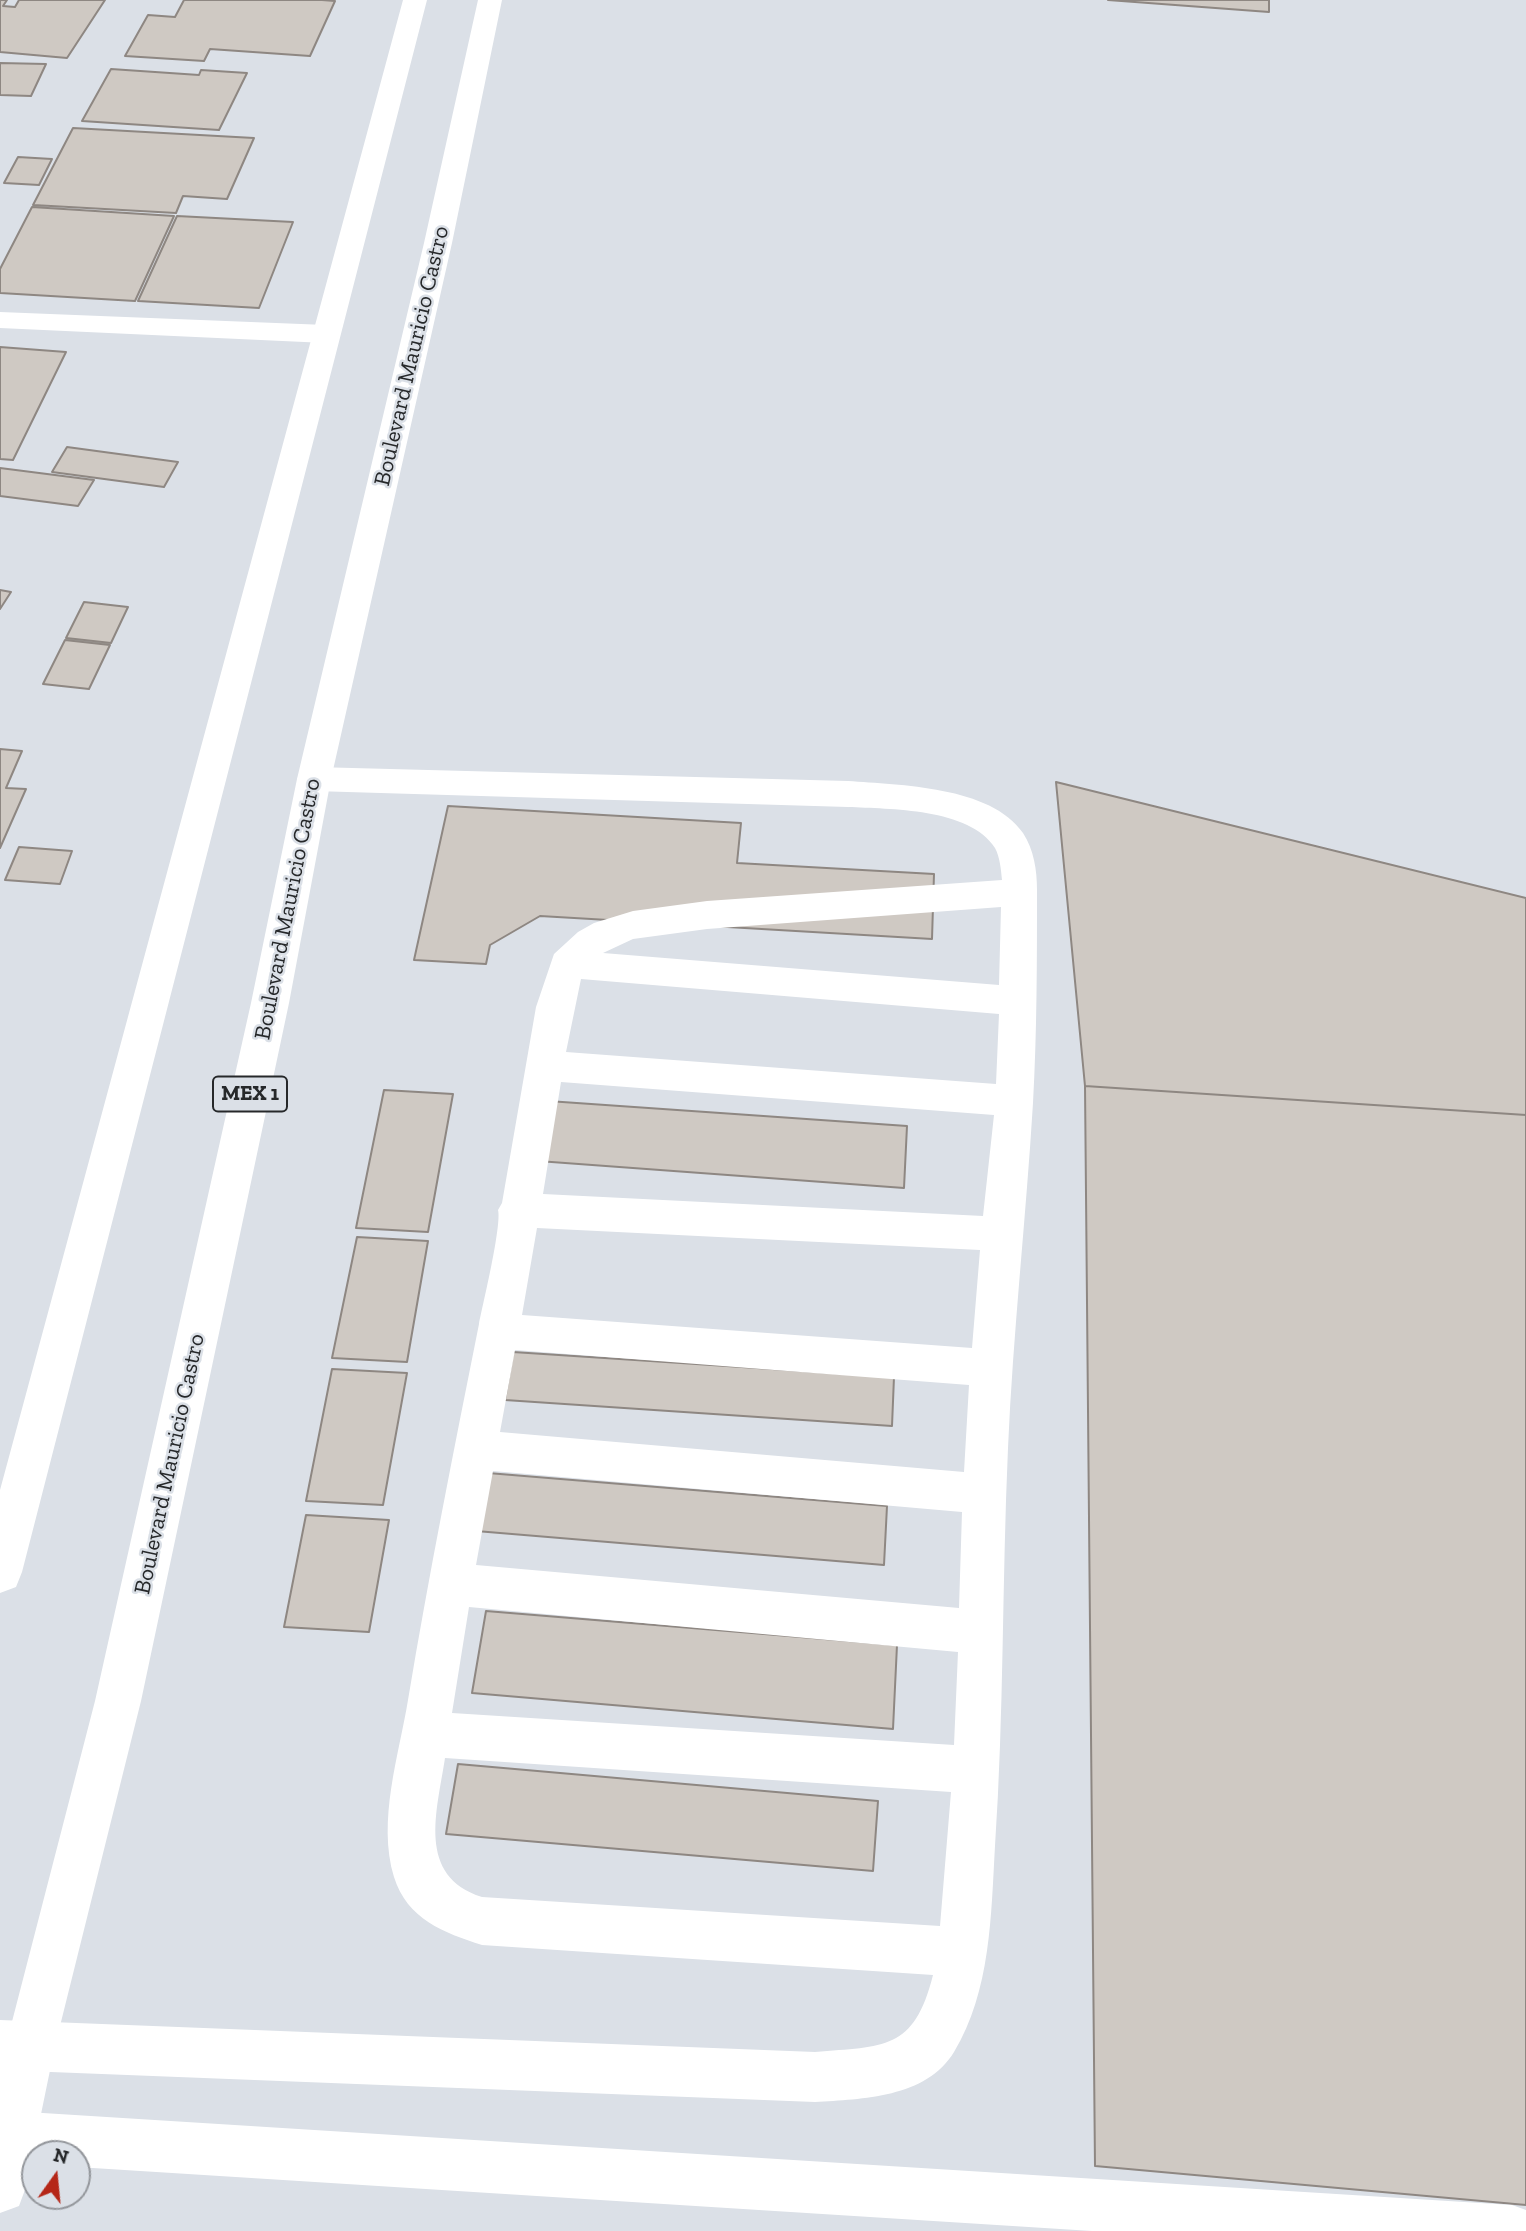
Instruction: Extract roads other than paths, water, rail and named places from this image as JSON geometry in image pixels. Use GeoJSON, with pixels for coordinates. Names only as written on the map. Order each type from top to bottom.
{"type":"FeatureCollection","features":[{"type":"Feature","properties":{"kind":"main road"},"geometry":{"type":"LineString","coordinates":[[0,1572],[415,0]]}},
{"type":"Feature","properties":{"kind":"main road","name":"Boulevard Mauricio Castro"},"geometry":{"type":"LineString","coordinates":[[0,2186],[11,2137],[15,2045],[118,1701],[268,1016],[314,779],[438,243],[490,0]]}},
{"type":"Feature","properties":{"kind":"main road"},"geometry":{"type":"LineString","coordinates":[[0,320],[326,334]]}},
{"type":"Feature","properties":{"kind":"main road"},"geometry":{"type":"LineString","coordinates":[[15,2045],[815,2077],[881,2071],[914,2059],[935,2038],[953,2001],[963,1952],[978,1770],[985,1494],[1001,1234],[1013,1101],[1018,892],[1015,854],[1008,838],[994,825],[961,809],[923,800],[848,794],[314,779]]}},
{"type":"Feature","properties":{"kind":"main road"},"geometry":{"type":"LineString","coordinates":[[963,1952],[482,1921],[454,1912],[433,1897],[418,1876],[411,1824],[450,1584],[555,1007],[567,964],[591,942],[607,933],[633,925],[707,915],[1018,892]]}},
{"type":"Feature","properties":{"kind":"main road"},"geometry":{"type":"LineString","coordinates":[[567,964],[1017,1000]]}},
{"type":"Feature","properties":{"kind":"main road"},"geometry":{"type":"LineString","coordinates":[[546,1066],[1013,1101]]}},
{"type":"Feature","properties":{"kind":"main road"},"geometry":{"type":"LineString","coordinates":[[518,1210],[1001,1234]]}},
{"type":"Feature","properties":{"kind":"main road"},"geometry":{"type":"LineString","coordinates":[[498,1331],[993,1368]]}},
{"type":"Feature","properties":{"kind":"main road"},"geometry":{"type":"LineString","coordinates":[[475,1450],[985,1494]]}},
{"type":"Feature","properties":{"kind":"main road"},"geometry":{"type":"LineString","coordinates":[[450,1584],[982,1632]]}},
{"type":"Feature","properties":{"kind":"main road"},"geometry":{"type":"LineString","coordinates":[[424,1734],[978,1770]]}},
{"type":"Feature","properties":{"kind":"main road"},"geometry":{"type":"LineString","coordinates":[[11,2137],[1512,2231]]}}]}
